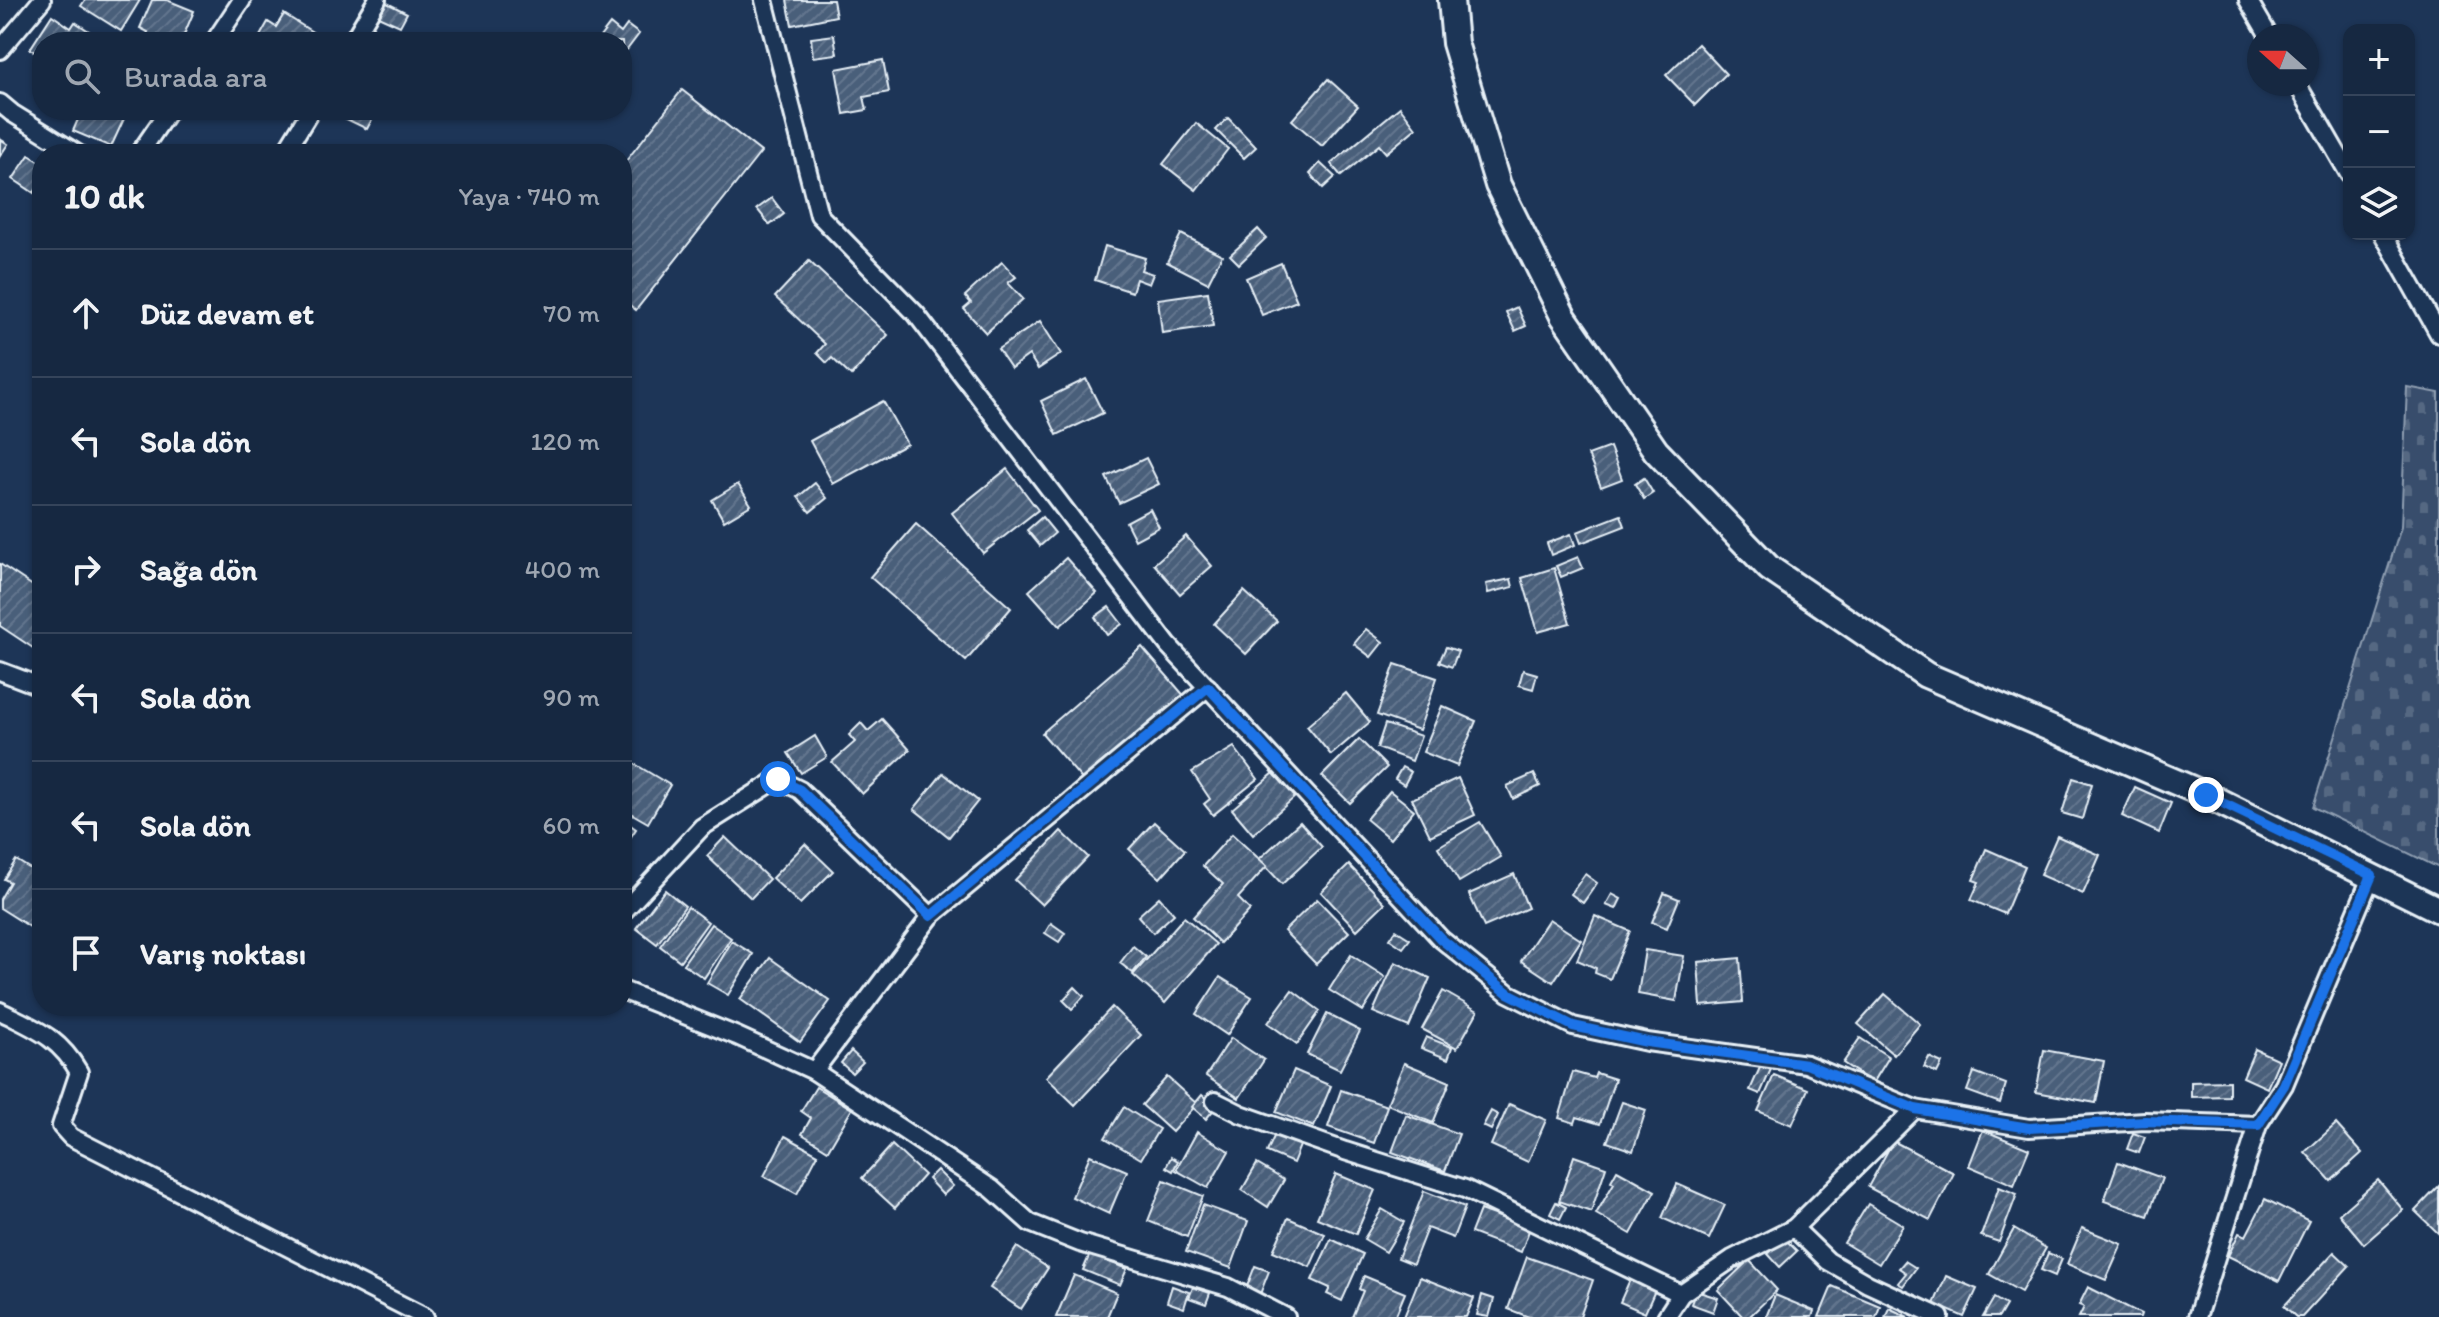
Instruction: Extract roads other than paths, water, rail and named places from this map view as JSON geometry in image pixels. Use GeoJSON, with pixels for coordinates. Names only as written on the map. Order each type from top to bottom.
{"type":"FeatureCollection","features":[{"type":"Feature","properties":{"kind":"street"},"geometry":{"type":"LineString","coordinates":[[0,50],[42,0]]}},
{"type":"Feature","properties":{"kind":"street"},"geometry":{"type":"LineString","coordinates":[[221,32],[242,0]]}},
{"type":"Feature","properties":{"kind":"street"},"geometry":{"type":"LineString","coordinates":[[358,32],[377,0]]}},
{"type":"Feature","properties":{"kind":"street"},"geometry":{"type":"LineString","coordinates":[[764,0],[819,215],[916,314],[1168,645],[1441,939],[1508,993],[1573,1026],[1647,1042],[1806,1064],[1915,1109],[2029,1128],[2145,1121],[2258,1125]]}},
{"type":"Feature","properties":{"kind":"street"},"geometry":{"type":"LineString","coordinates":[[1451,0],[1455,43],[1498,185],[1563,316],[1656,451],[1769,568],[1926,675],[2206,795],[2439,910]]}},
{"type":"Feature","properties":{"kind":"street"},"geometry":{"type":"LineString","coordinates":[[2248,0],[2262,24]]}},
{"type":"Feature","properties":{"kind":"street"},"geometry":{"type":"LineString","coordinates":[[2304,96],[2346,168]]}},
{"type":"Feature","properties":{"kind":"street"},"geometry":{"type":"LineString","coordinates":[[0,103],[62,144]]}},
{"type":"Feature","properties":{"kind":"street"},"geometry":{"type":"LineString","coordinates":[[146,144],[162,120]]}},
{"type":"Feature","properties":{"kind":"street"},"geometry":{"type":"LineString","coordinates":[[290,144],[305,120]]}},
{"type":"Feature","properties":{"kind":"street"},"geometry":{"type":"LineString","coordinates":[[2386,240],[2439,334]]}},
{"type":"Feature","properties":{"kind":"street"},"geometry":{"type":"LineString","coordinates":[[0,671],[32,683]]}},
{"type":"Feature","properties":{"kind":"street"},"geometry":{"type":"LineString","coordinates":[[814,1071],[931,916],[1208,687]]}},
{"type":"Feature","properties":{"kind":"street"},"geometry":{"type":"LineString","coordinates":[[632,902],[702,827],[778,779],[800,790],[931,916]]}},
{"type":"Feature","properties":{"kind":"street"},"geometry":{"type":"LineString","coordinates":[[2197,1317],[2258,1125],[2284,1085],[2372,875]]}},
{"type":"Feature","properties":{"kind":"street"},"geometry":{"type":"LineString","coordinates":[[632,994],[814,1071],[992,1189],[1030,1223],[1080,1243],[1228,1287],[1286,1317]]}},
{"type":"Feature","properties":{"kind":"street"},"geometry":{"type":"LineString","coordinates":[[0,1011],[60,1044],[79,1072],[61,1126],[71,1137],[425,1317]]}},
{"type":"Feature","properties":{"kind":"street"},"geometry":{"type":"LineString","coordinates":[[1215,1101],[1241,1114],[1345,1151],[1465,1189],[1681,1294]]}},
{"type":"Feature","properties":{"kind":"street"},"geometry":{"type":"LineString","coordinates":[[1666,1317],[1681,1294],[1732,1259],[1794,1228],[1915,1109]]}},
{"type":"Feature","properties":{"kind":"street"},"geometry":{"type":"LineString","coordinates":[[1794,1228],[1828,1261],[1868,1284],[1940,1317]]}}]}
